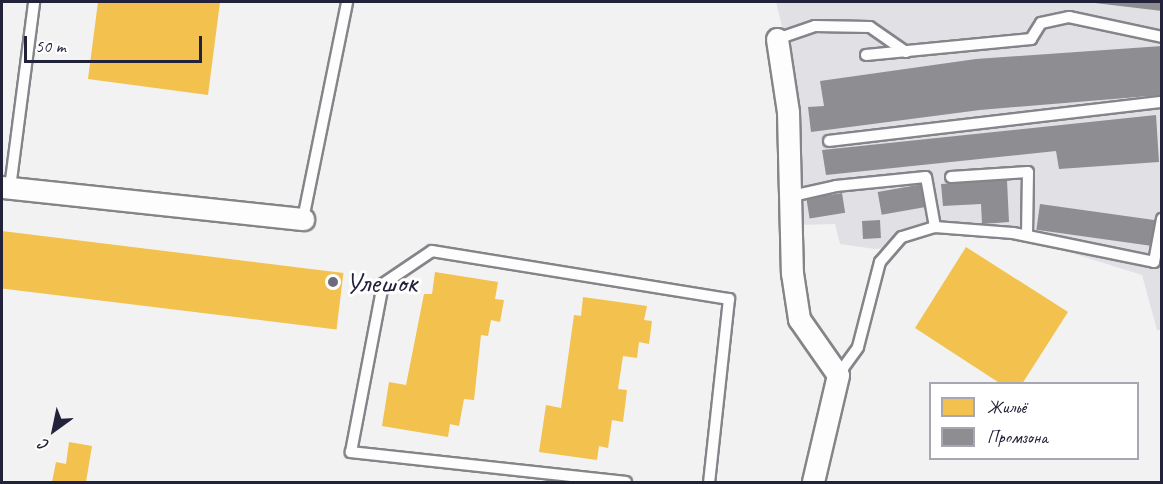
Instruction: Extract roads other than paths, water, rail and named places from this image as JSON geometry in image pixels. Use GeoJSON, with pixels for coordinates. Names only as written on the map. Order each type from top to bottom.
{"type":"FeatureCollection","features":[{"type":"Feature","properties":{"kind":"street"},"geometry":{"type":"LineString","coordinates":[[777,39],[788,112],[792,196],[792,273],[800,319],[838,375],[813,483]]}},
{"type":"Feature","properties":{"kind":"street"},"geometry":{"type":"LineString","coordinates":[[6,187],[303,219]]}},
{"type":"Feature","properties":{"kind":"lane"},"geometry":{"type":"LineString","coordinates":[[6,187],[34,2]]}},
{"type":"Feature","properties":{"kind":"lane"},"geometry":{"type":"LineString","coordinates":[[303,219],[347,2]]}},
{"type":"Feature","properties":{"kind":"lane"},"geometry":{"type":"LineString","coordinates":[[866,55],[1031,39],[1041,23],[1069,17],[1161,37]]}},
{"type":"Feature","properties":{"kind":"lane"},"geometry":{"type":"LineString","coordinates":[[777,39],[815,26],[870,27],[906,52]]}},
{"type":"Feature","properties":{"kind":"lane"},"geometry":{"type":"LineString","coordinates":[[829,141],[1161,102]]}},
{"type":"Feature","properties":{"kind":"lane"},"geometry":{"type":"LineString","coordinates":[[951,177],[1028,172],[1027,234]]}},
{"type":"Feature","properties":{"kind":"lane"},"geometry":{"type":"LineString","coordinates":[[792,196],[836,186],[926,177],[934,227]]}},
{"type":"Feature","properties":{"kind":"lane"},"geometry":{"type":"LineString","coordinates":[[838,375],[858,347],[880,262],[902,237],[934,227],[1027,234],[1154,262],[1161,219]]}},
{"type":"Feature","properties":{"kind":"lane"},"geometry":{"type":"LineString","coordinates":[[626,483],[351,452],[383,284],[432,251],[729,299],[709,483]]}},
{"type":"Feature","properties":{"kind":"place","name":"Улешок"},"geometry":{"type":"Point","coordinates":[333,282]}}]}
